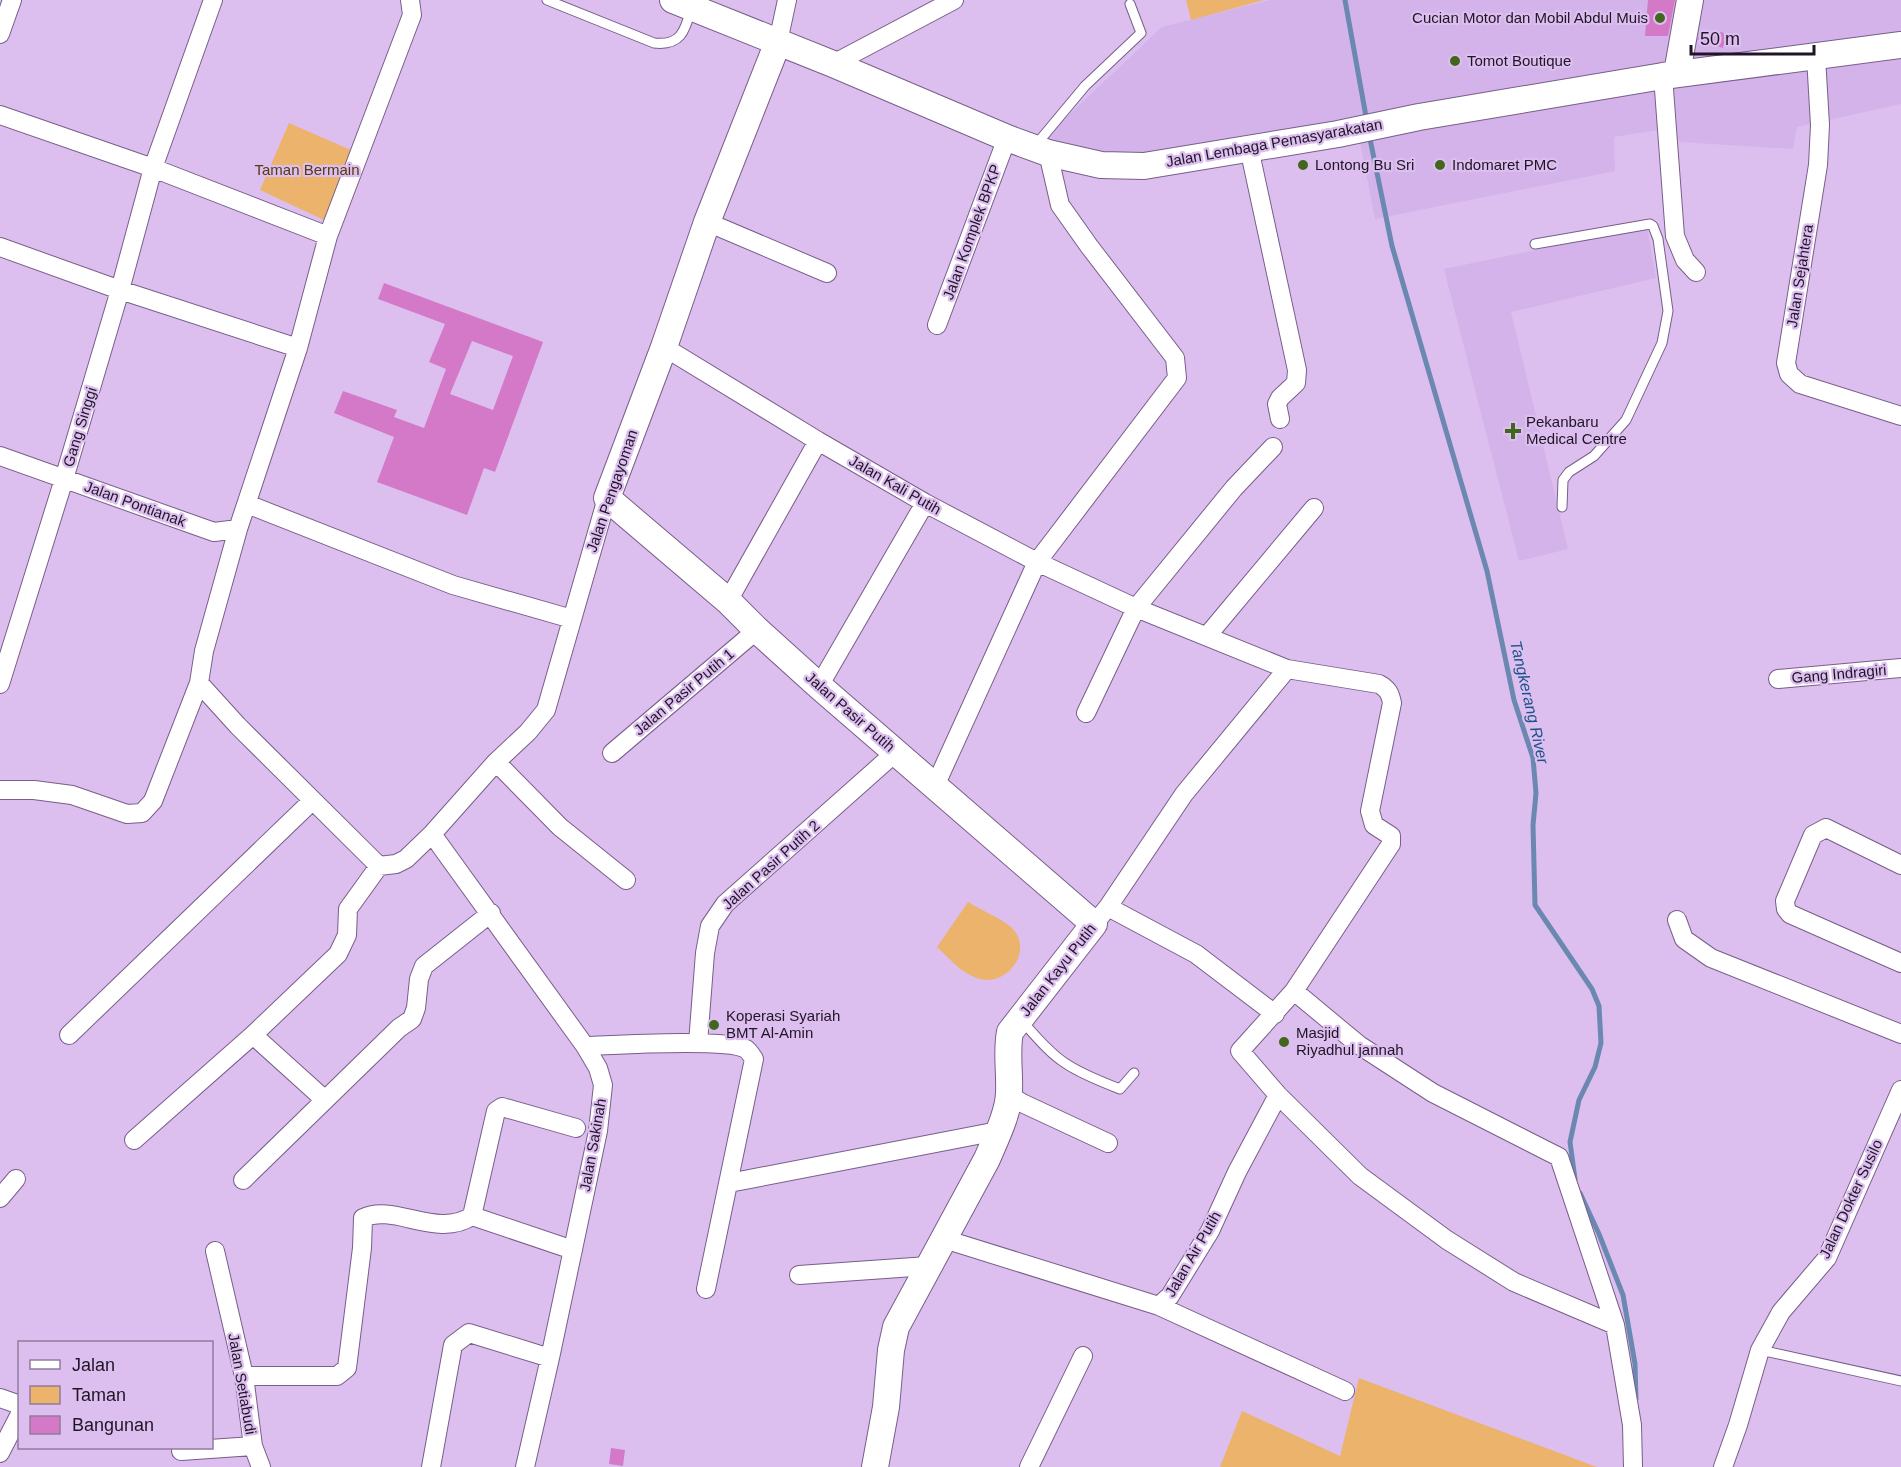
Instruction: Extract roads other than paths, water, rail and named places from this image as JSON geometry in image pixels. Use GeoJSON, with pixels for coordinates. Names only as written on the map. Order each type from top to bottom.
{"type":"FeatureCollection","features":[{"type":"Feature","properties":{"kind":"street"},"geometry":{"type":"LineString","coordinates":[[0,34],[12,0]]}},
{"type":"Feature","properties":{"kind":"street","name":"Gang Singgi"},"geometry":{"type":"LineString","coordinates":[[0,684],[64,479],[120,290],[153,168],[213,0]]}},
{"type":"Feature","properties":{"kind":"street"},"geometry":{"type":"LineString","coordinates":[[0,790],[34,790],[72,795],[127,814],[142,813],[153,801],[199,683],[204,651],[238,529],[298,348],[328,236],[412,15],[410,0]]}},
{"type":"Feature","properties":{"kind":"street"},"geometry":{"type":"LineString","coordinates":[[778,42],[787,0]]}},
{"type":"Feature","properties":{"kind":"street"},"geometry":{"type":"LineString","coordinates":[[833,64],[954,0]]}},
{"type":"Feature","properties":{"kind":"street"},"geometry":{"type":"LineString","coordinates":[[1690,0],[1670,75],[1675,236],[1685,260],[1696,272]]}},
{"type":"Feature","properties":{"kind":"street","name":"Jalan Lembaga Pemasyarakatan"},"geometry":{"type":"LineString","coordinates":[[682,4],[833,64],[1007,138],[1041,151],[1101,165],[1144,166],[1670,75],[1901,45]]}},
{"type":"Feature","properties":{"kind":"street","name":"Jalan Pengayoman"},"geometry":{"type":"LineString","coordinates":[[379,866],[396,864],[406,859],[432,834],[496,762],[528,732],[546,710],[607,498],[664,347],[707,222],[778,42]]}},
{"type":"Feature","properties":{"kind":"street","name":"Jalan Sejahtera"},"geometry":{"type":"LineString","coordinates":[[1816,57],[1820,125],[1818,165],[1786,363],[1789,374],[1800,384],[1901,416]]}},
{"type":"Feature","properties":{"kind":"street"},"geometry":{"type":"LineString","coordinates":[[0,115],[153,168],[328,236]]}},
{"type":"Feature","properties":{"kind":"street","name":"Jalan Komplek BPKP"},"geometry":{"type":"LineString","coordinates":[[937,325],[1007,138]]}},
{"type":"Feature","properties":{"kind":"street"},"geometry":{"type":"LineString","coordinates":[[1249,148],[1297,369],[1296,383],[1280,398],[1277,404],[1280,419]]}},
{"type":"Feature","properties":{"kind":"street"},"geometry":{"type":"LineString","coordinates":[[935,786],[1037,562],[1177,378],[1175,358],[1060,205],[1041,151]]}},
{"type":"Feature","properties":{"kind":"street"},"geometry":{"type":"LineString","coordinates":[[707,222],[827,273]]}},
{"type":"Feature","properties":{"kind":"street"},"geometry":{"type":"LineString","coordinates":[[0,246],[120,290],[298,348]]}},
{"type":"Feature","properties":{"kind":"street","name":"Jalan Kali Putih"},"geometry":{"type":"LineString","coordinates":[[664,347],[925,503],[1037,562],[1136,608]]}},
{"type":"Feature","properties":{"kind":"street"},"geometry":{"type":"LineString","coordinates":[[728,601],[818,441]]}},
{"type":"Feature","properties":{"kind":"street"},"geometry":{"type":"LineString","coordinates":[[1086,713],[1136,608],[1234,488],[1273,447]]}},
{"type":"Feature","properties":{"kind":"street","name":"Jalan Pontianak"},"geometry":{"type":"LineString","coordinates":[[0,456],[214,532],[238,529]]}},
{"type":"Feature","properties":{"kind":"street","name":"Jalan Pasir Putih"},"geometry":{"type":"LineString","coordinates":[[607,498],[728,601],[819,686],[935,786],[1101,916]]}},
{"type":"Feature","properties":{"kind":"street"},"geometry":{"type":"LineString","coordinates":[[819,686],[925,503]]}},
{"type":"Feature","properties":{"kind":"street"},"geometry":{"type":"LineString","coordinates":[[247,504],[453,585],[572,619]]}},
{"type":"Feature","properties":{"kind":"street"},"geometry":{"type":"LineString","coordinates":[[1207,636],[1314,508]]}},
{"type":"Feature","properties":{"kind":"street"},"geometry":{"type":"LineString","coordinates":[[1136,608],[1287,669],[1379,684],[1390,692],[1392,703],[1370,811],[1374,825],[1391,836],[1390,844],[1294,991],[1240,1051],[1278,1095],[1360,1176],[1447,1240],[1514,1282],[1616,1325]]}},
{"type":"Feature","properties":{"kind":"street","name":"Jalan Pasir Putih 1"},"geometry":{"type":"LineString","coordinates":[[612,753],[757,630]]}},
{"type":"Feature","properties":{"kind":"street","name":"Gang Indragiri"},"geometry":{"type":"LineString","coordinates":[[1778,679],[1901,668]]}},
{"type":"Feature","properties":{"kind":"street","name":"Jalan Kayu Putih"},"geometry":{"type":"LineString","coordinates":[[875,1467],[886,1407],[891,1350],[896,1327],[987,1159],[998,1131],[1009,1095],[1007,1045],[1010,1032],[1101,916],[1184,794],[1287,669]]}},
{"type":"Feature","properties":{"kind":"street"},"geometry":{"type":"LineString","coordinates":[[134,1140],[253,1035],[338,954],[347,935],[348,909],[379,866],[312,801],[199,683]]}},
{"type":"Feature","properties":{"kind":"street","name":"Jalan Pasir Putih 2"},"geometry":{"type":"LineString","coordinates":[[698,1043],[705,953],[710,926],[725,904],[896,752]]}},
{"type":"Feature","properties":{"kind":"street"},"geometry":{"type":"LineString","coordinates":[[496,762],[560,826],[626,880]]}},
{"type":"Feature","properties":{"kind":"street"},"geometry":{"type":"LineString","coordinates":[[69,1035],[312,801]]}},
{"type":"Feature","properties":{"kind":"street"},"geometry":{"type":"LineString","coordinates":[[1901,865],[1826,828],[1813,835],[1785,901],[1786,909],[1790,914],[1901,963]]}},
{"type":"Feature","properties":{"kind":"street","name":"Jalan Sakinah"},"geometry":{"type":"LineString","coordinates":[[432,834],[585,1046],[598,1068],[603,1085],[598,1131],[525,1467]]}},
{"type":"Feature","properties":{"kind":"street"},"geometry":{"type":"LineString","coordinates":[[243,1180],[399,1028],[412,1019],[424,966],[491,913]]}},
{"type":"Feature","properties":{"kind":"street"},"geometry":{"type":"LineString","coordinates":[[1101,916],[1196,954],[1275,1014]]}},
{"type":"Feature","properties":{"kind":"street"},"geometry":{"type":"LineString","coordinates":[[1677,921],[1684,939],[1711,958],[1901,1034]]}},
{"type":"Feature","properties":{"kind":"street"},"geometry":{"type":"LineString","coordinates":[[1294,991],[1359,1045],[1433,1093],[1559,1157],[1616,1325],[1632,1425],[1633,1467]]}},
{"type":"Feature","properties":{"kind":"street"},"geometry":{"type":"LineString","coordinates":[[253,1035],[326,1100]]}},
{"type":"Feature","properties":{"kind":"street"},"geometry":{"type":"LineString","coordinates":[[585,1046],[698,1043],[736,1045],[747,1049],[754,1059],[706,1289]]}},
{"type":"Feature","properties":{"kind":"street","name":"Jalan Dokter Susilo"},"geometry":{"type":"LineString","coordinates":[[1723,1467],[1760,1350],[1781,1312],[1827,1258],[1901,1090]]}},
{"type":"Feature","properties":{"kind":"street"},"geometry":{"type":"LineString","coordinates":[[1009,1095],[1108,1143]]}},
{"type":"Feature","properties":{"kind":"street","name":"Jalan Air Putih"},"geometry":{"type":"LineString","coordinates":[[944,1239],[1159,1306],[1170,1296],[1210,1231],[1237,1172],[1278,1095]]}},
{"type":"Feature","properties":{"kind":"street"},"geometry":{"type":"LineString","coordinates":[[244,1376],[337,1376],[347,1368],[362,1248],[363,1218],[373,1213],[448,1224],[462,1222],[472,1216],[496,1111],[502,1107],[576,1128]]}},
{"type":"Feature","properties":{"kind":"street"},"geometry":{"type":"LineString","coordinates":[[729,1183],[998,1131]]}},
{"type":"Feature","properties":{"kind":"street"},"geometry":{"type":"LineString","coordinates":[[0,1198],[16,1179]]}},
{"type":"Feature","properties":{"kind":"street"},"geometry":{"type":"LineString","coordinates":[[472,1216],[573,1250]]}},
{"type":"Feature","properties":{"kind":"street","name":"Jalan Setiabudi"},"geometry":{"type":"LineString","coordinates":[[213,1448],[253,1446],[244,1376],[215,1251]]}},
{"type":"Feature","properties":{"kind":"street"},"geometry":{"type":"LineString","coordinates":[[799,1275],[928,1266]]}},
{"type":"Feature","properties":{"kind":"street"},"geometry":{"type":"LineString","coordinates":[[1159,1306],[1345,1391]]}},
{"type":"Feature","properties":{"kind":"street"},"geometry":{"type":"LineString","coordinates":[[431,1467],[453,1344],[469,1333],[550,1358]]}},
{"type":"Feature","properties":{"kind":"street"},"geometry":{"type":"LineString","coordinates":[[1029,1467],[1083,1356]]}},
{"type":"Feature","properties":{"kind":"street"},"geometry":{"type":"LineString","coordinates":[[0,1398],[18,1404]]}},
{"type":"Feature","properties":{"kind":"street"},"geometry":{"type":"LineString","coordinates":[[0,1453],[18,1418]]}},
{"type":"Feature","properties":{"kind":"street"},"geometry":{"type":"LineString","coordinates":[[253,1446],[261,1467]]}},
{"type":"Feature","properties":{"kind":"street"},"geometry":{"type":"LineString","coordinates":[[175,1449],[187,1457],[190,1467]]}},
{"type":"Feature","properties":{"kind":"lane"},"geometry":{"type":"LineString","coordinates":[[547,0],[654,43],[665,44],[678,39],[688,20],[682,4]]}},
{"type":"Feature","properties":{"kind":"lane"},"geometry":{"type":"LineString","coordinates":[[1041,151],[1085,86],[1141,33],[1130,4]]}},
{"type":"Feature","properties":{"kind":"lane"},"geometry":{"type":"LineString","coordinates":[[1535,243],[1650,224],[1658,239],[1668,311],[1662,343],[1626,420],[1594,456],[1569,472],[1563,480],[1562,507]]}},
{"type":"Feature","properties":{"kind":"lane"},"geometry":{"type":"LineString","coordinates":[[1019,1018],[1051,1052],[1066,1064],[1104,1083],[1120,1089],[1134,1073]]}},
{"type":"Feature","properties":{"kind":"lane"},"geometry":{"type":"LineString","coordinates":[[1760,1350],[1901,1381]]}},
{"type":"Feature","properties":{"kind":"waterway","name":"Tangkerang River"},"geometry":{"type":"LineString","coordinates":[[1345,0],[1367,122]]}},
{"type":"Feature","properties":{"kind":"waterway","name":"Tangkerang River"},"geometry":{"type":"LineString","coordinates":[[1369,134],[1392,246],[1487,571],[1514,700],[1533,758],[1536,793],[1533,825],[1535,905],[1592,989],[1599,1006],[1601,1043],[1595,1067],[1579,1100],[1570,1142],[1575,1179]]}},
{"type":"Feature","properties":{"kind":"waterway","name":"Tangkerang River"},"geometry":{"type":"LineString","coordinates":[[1580,1193],[1623,1295],[1635,1364],[1636,1399]]}},
{"type":"Feature","properties":{"kind":"place","name":"Cucian Motor dan Mobil Abdul Muis"},"geometry":{"type":"Point","coordinates":[1660,18]}},
{"type":"Feature","properties":{"kind":"place","name":"Tomot Boutique"},"geometry":{"type":"Point","coordinates":[1455,61]}},
{"type":"Feature","properties":{"kind":"place","name":"Lontong Bu Sri"},"geometry":{"type":"Point","coordinates":[1303,165]}},
{"type":"Feature","properties":{"kind":"place","name":"Indomaret PMC"},"geometry":{"type":"Point","coordinates":[1440,165]}},
{"type":"Feature","properties":{"kind":"place","name":"Pekanbaru Medical Centre"},"geometry":{"type":"Point","coordinates":[1513,431]}},
{"type":"Feature","properties":{"kind":"place","name":"Koperasi Syariah BMT Al-Amin"},"geometry":{"type":"Point","coordinates":[714,1025]}},
{"type":"Feature","properties":{"kind":"place","name":"Masjid Riyadhul jannah"},"geometry":{"type":"Point","coordinates":[1284,1042]}},
{"type":"Feature","properties":{"kind":"park label","name":"Taman Bermain"},"geometry":{"type":"Point","coordinates":[307,170]}}]}
